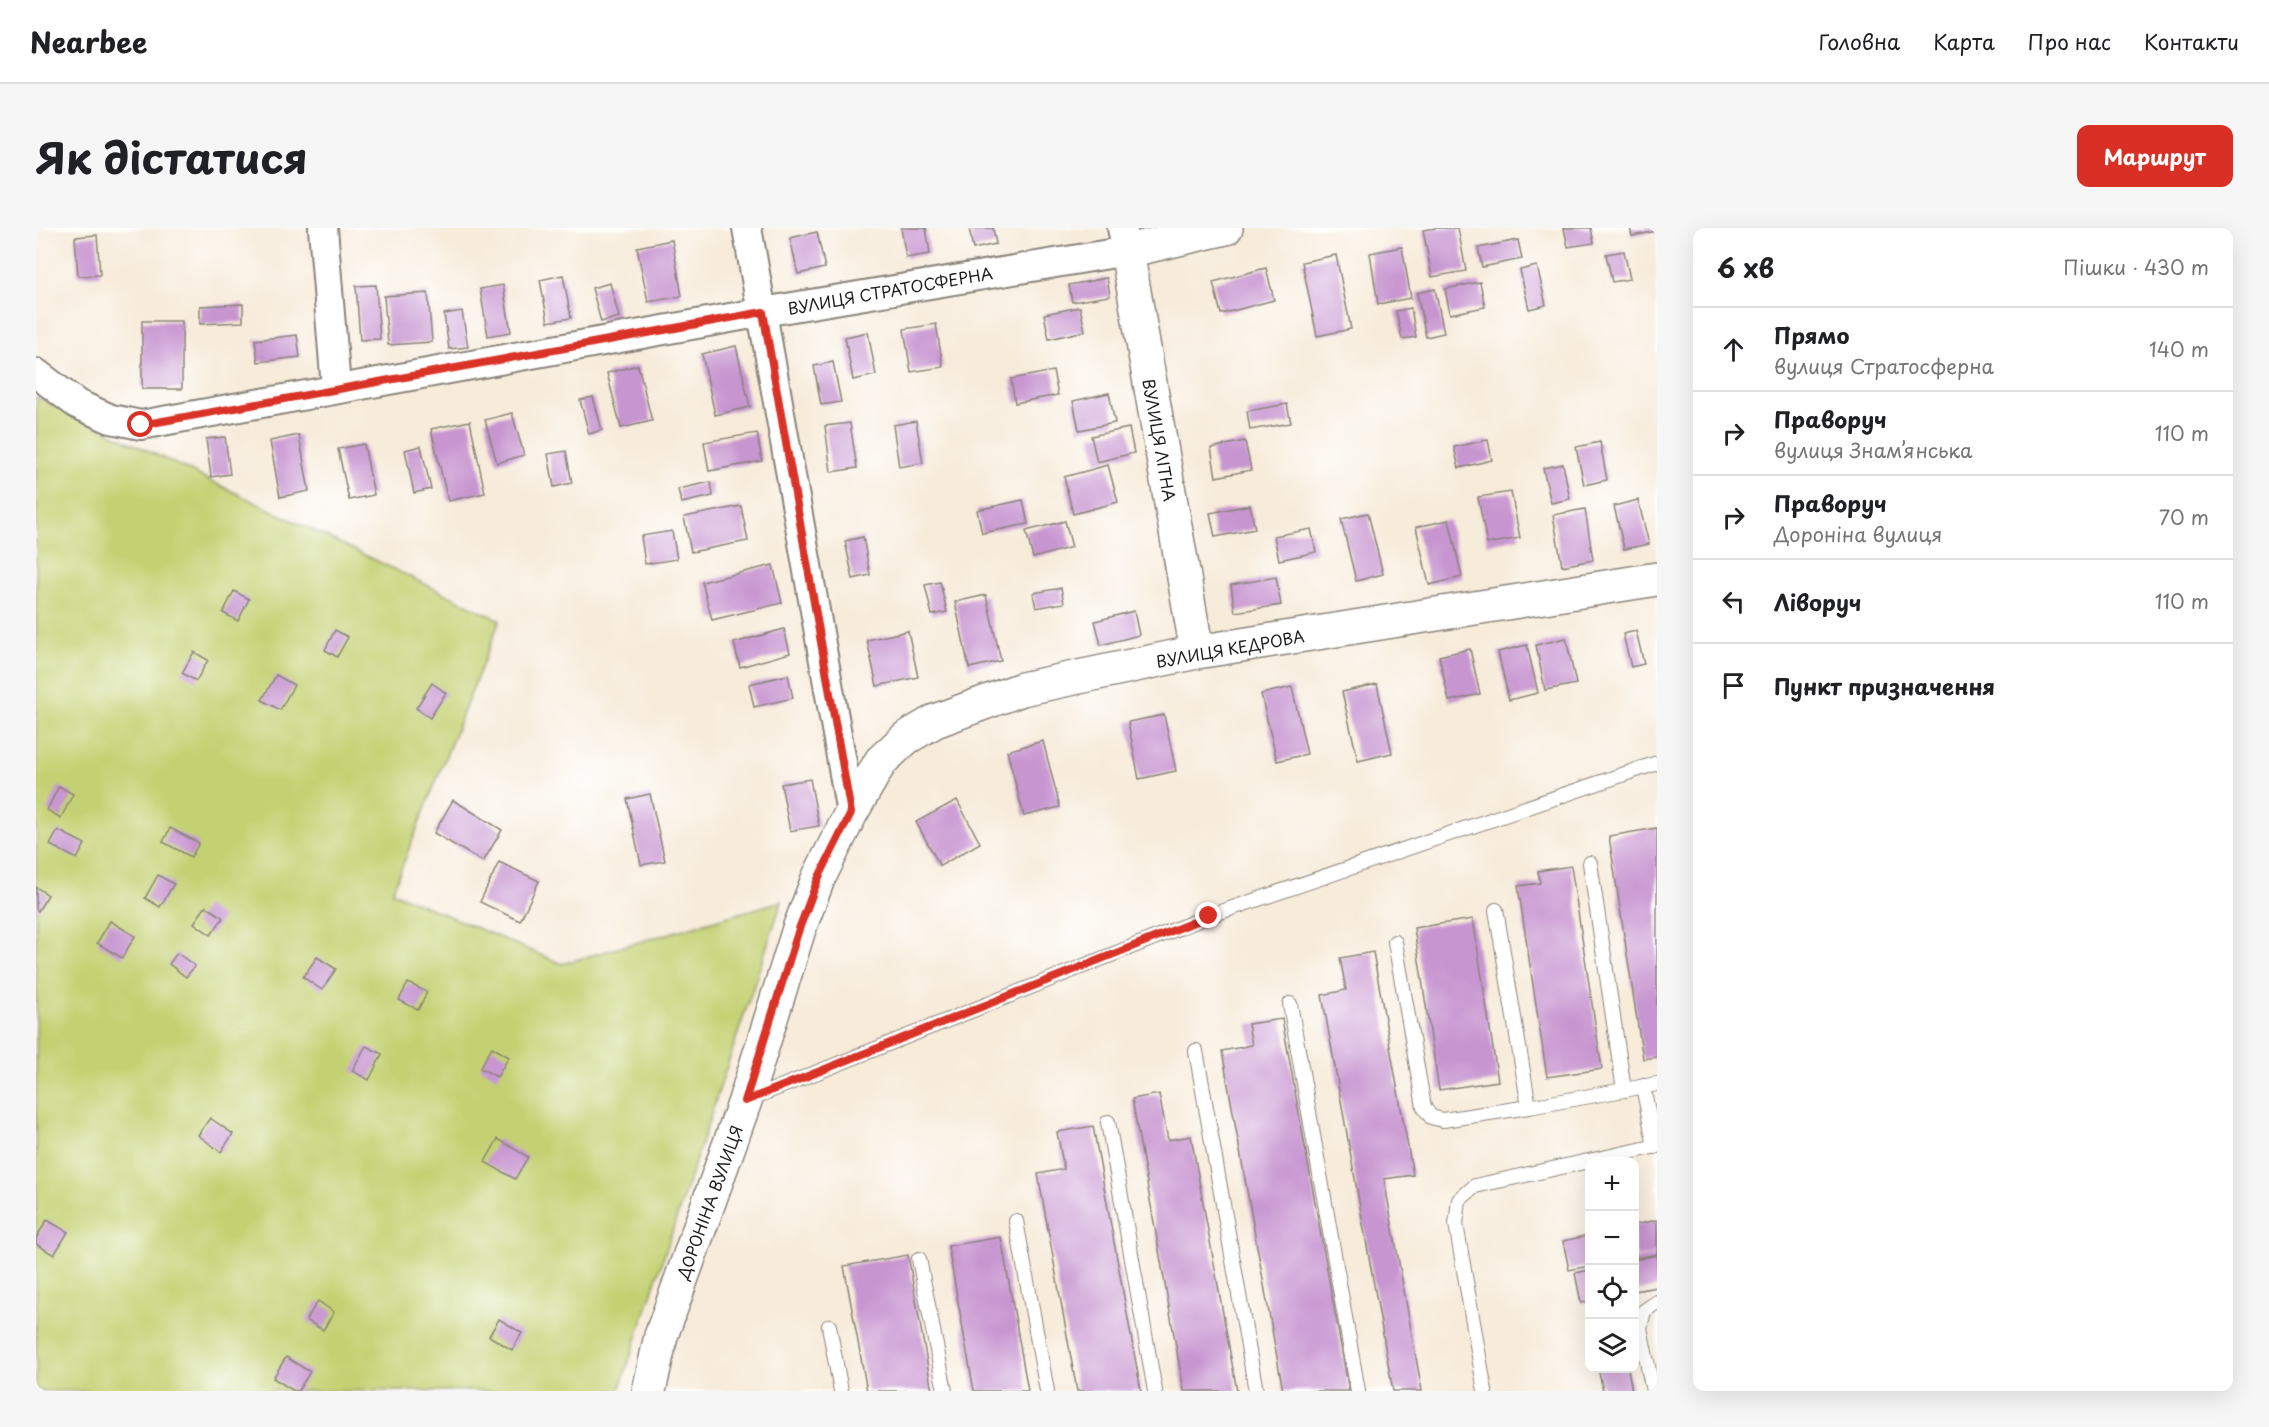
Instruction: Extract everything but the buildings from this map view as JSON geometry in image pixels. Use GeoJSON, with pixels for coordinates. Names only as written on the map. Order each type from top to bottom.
{"type":"FeatureCollection","features":[{"type":"Feature","properties":{"kind":"street"},"geometry":{"type":"LineString","coordinates":[[323,228],[336,388]]}},
{"type":"Feature","properties":{"kind":"street"},"geometry":{"type":"LineString","coordinates":[[747,228],[851,813]]}},
{"type":"Feature","properties":{"kind":"street","name":"ВУЛИЦЯ СТРАТОСФЕРНА"},"geometry":{"type":"LineString","coordinates":[[36,373],[77,404],[111,419],[141,425],[763,312],[1125,239],[1226,228]]}},
{"type":"Feature","properties":{"kind":"street","name":"ВУЛИЦЯ ЛІТНА"},"geometry":{"type":"LineString","coordinates":[[1125,239],[1197,652]]}},
{"type":"Feature","properties":{"kind":"street","name":"ВУЛИЦЯ КЕДРОВА"},"geometry":{"type":"LineString","coordinates":[[851,813],[881,761],[906,738],[935,721],[1022,689],[1197,652],[1657,579]]}},
{"type":"Feature","properties":{"kind":"street","name":"ДОРОНІНА ВУЛИЦЯ"},"geometry":{"type":"LineString","coordinates":[[649,1391],[661,1336],[745,1101],[799,929],[818,879],[851,813]]}},
{"type":"Feature","properties":{"kind":"lane"},"geometry":{"type":"LineString","coordinates":[[745,1101],[1209,916],[1657,763]]}},
{"type":"Feature","properties":{"kind":"lane"},"geometry":{"type":"LineString","coordinates":[[1590,863],[1624,1090]]}},
{"type":"Feature","properties":{"kind":"lane"},"geometry":{"type":"LineString","coordinates":[[1496,910],[1529,1107]]}},
{"type":"Feature","properties":{"kind":"lane"},"geometry":{"type":"LineString","coordinates":[[1395,942],[1424,1107],[1431,1117],[1443,1120],[1657,1084]]}},
{"type":"Feature","properties":{"kind":"lane"},"geometry":{"type":"LineString","coordinates":[[1290,1004],[1358,1391]]}},
{"type":"Feature","properties":{"kind":"lane"},"geometry":{"type":"LineString","coordinates":[[1196,1051],[1256,1391]]}},
{"type":"Feature","properties":{"kind":"lane"},"geometry":{"type":"LineString","coordinates":[[1485,1391],[1456,1224],[1459,1200],[1475,1186],[1656,1146],[1643,1086]]}},
{"type":"Feature","properties":{"kind":"lane"},"geometry":{"type":"LineString","coordinates":[[1108,1122],[1155,1391]]}},
{"type":"Feature","properties":{"kind":"lane"},"geometry":{"type":"LineString","coordinates":[[1016,1221],[1047,1391]]}},
{"type":"Feature","properties":{"kind":"lane"},"geometry":{"type":"LineString","coordinates":[[919,1258],[945,1391]]}},
{"type":"Feature","properties":{"kind":"lane"},"geometry":{"type":"LineString","coordinates":[[1653,1391],[1640,1328],[1644,1311],[1657,1302]]}},
{"type":"Feature","properties":{"kind":"lane"},"geometry":{"type":"LineString","coordinates":[[829,1326],[841,1391]]}},
{"type":"Feature","properties":{"kind":"green space"},"geometry":{"type":"Polygon","coordinates":[[[36,397],[500,620],[392,892],[562,964],[782,901],[619,1391],[36,1391],[36,397]]]}},
{"type":"Feature","properties":{"kind":"route"},"geometry":{"type":"LineString","coordinates":[[141,425],[763,312],[851,813],[818,879],[799,929],[745,1101],[1209,916]]}}]}
